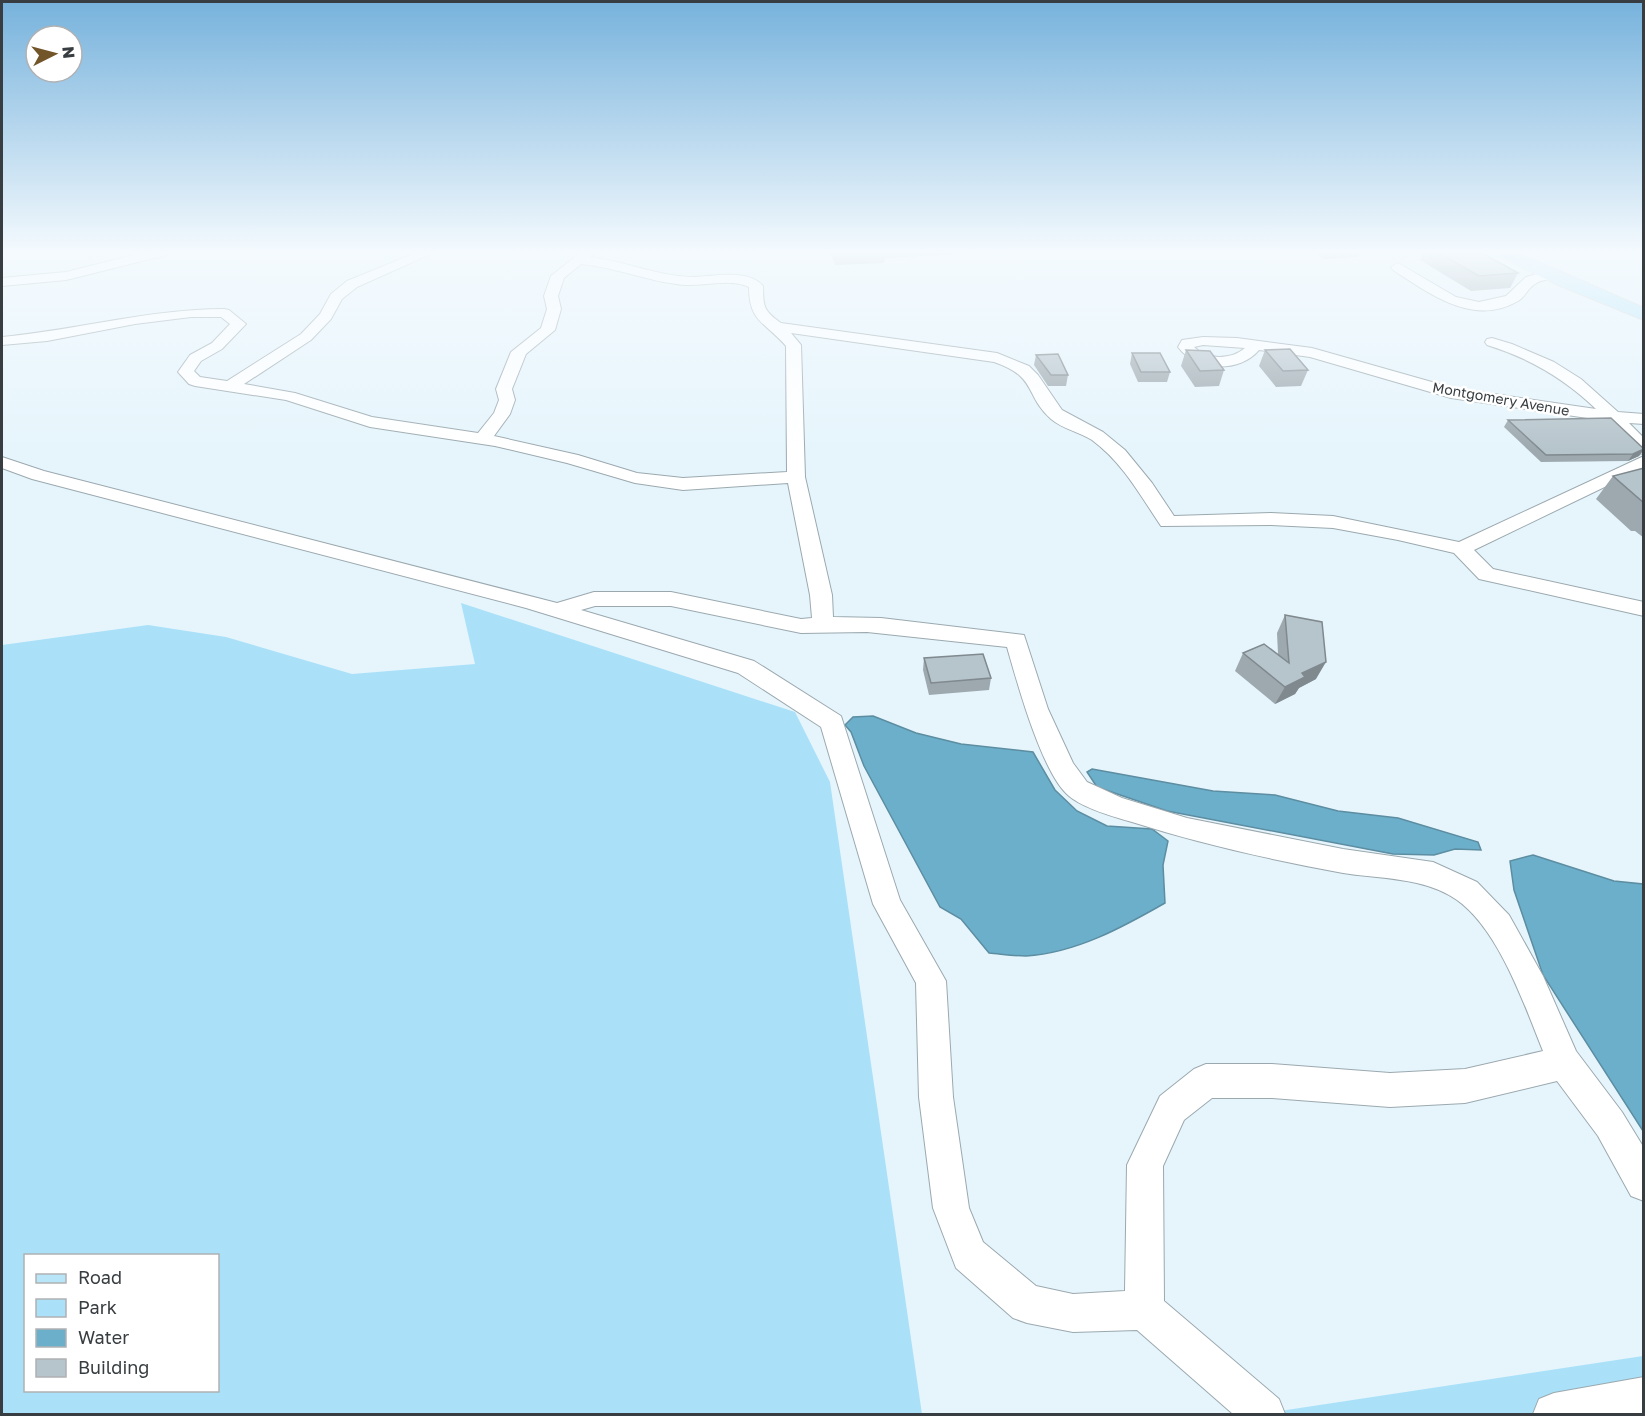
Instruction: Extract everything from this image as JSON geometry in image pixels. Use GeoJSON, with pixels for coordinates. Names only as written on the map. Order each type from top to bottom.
{"type":"FeatureCollection","features":[{"type":"Feature","properties":{"kind":"street"},"geometry":{"type":"LineString","coordinates":[[2,341],[47,337],[150,318]]}},
{"type":"Feature","properties":{"kind":"street"},"geometry":{"type":"LineString","coordinates":[[231,318],[239,324],[217,346],[195,358],[186,372],[195,381],[289,396],[370,422],[483,439],[647,480],[683,484],[796,477]]}},
{"type":"Feature","properties":{"kind":"street"},"geometry":{"type":"LineString","coordinates":[[230,386],[306,338],[324,318]]}},
{"type":"Feature","properties":{"kind":"street"},"geometry":{"type":"LineString","coordinates":[[483,439],[502,414],[507,400],[504,389],[519,352],[548,330],[551,318]]}},
{"type":"Feature","properties":{"kind":"street"},"geometry":{"type":"LineString","coordinates":[[764,318],[777,327],[792,345],[796,477],[821,595],[823,625]]}},
{"type":"Feature","properties":{"kind":"street"},"geometry":{"type":"LineString","coordinates":[[777,327],[998,358],[1023,368],[1056,413],[1080,429],[1096,435],[1119,455],[1141,480],[1168,522],[1271,519],[1333,522],[1461,549],[1486,574],[1644,609]]}},
{"type":"Feature","properties":{"kind":"street"},"geometry":{"type":"LineString","coordinates":[[1492,342],[1526,353],[1568,377],[1614,417],[1644,449]]}},
{"type":"Feature","properties":{"kind":"street","name":"Montgomery Avenue"},"geometry":{"type":"LineString","coordinates":[[1255,345],[1329,356],[1451,393],[1614,417],[1644,419]]}},
{"type":"Feature","properties":{"kind":"street"},"geometry":{"type":"LineString","coordinates":[[1461,549],[1644,461]]}},
{"type":"Feature","properties":{"kind":"street"},"geometry":{"type":"LineString","coordinates":[[2,462],[38,475],[556,611],[746,667],[832,722],[887,904],[931,981],[936,1097],[951,1208],[969,1255],[1027,1304],[1072,1313],[1144,1310],[1264,1414]]}},
{"type":"Feature","properties":{"kind":"street"},"geometry":{"type":"LineString","coordinates":[[556,611],[594,599],[671,599],[801,626],[851,623],[898,625],[940,633],[1016,640],[1036,709],[1063,768],[1078,789],[1114,806],[1187,829],[1343,861],[1433,874],[1467,891],[1499,924],[1532,986],[1564,1063],[1610,1124],[1644,1183]]}},
{"type":"Feature","properties":{"kind":"street"},"geometry":{"type":"LineString","coordinates":[[1144,1310],[1145,1165],[1172,1108],[1206,1082],[1272,1081],[1390,1090],[1465,1086],[1564,1063]]}},
{"type":"Feature","properties":{"kind":"street"},"geometry":{"type":"LineString","coordinates":[[1554,1414],[1644,1397]]}},
{"type":"Feature","properties":{"kind":"green space"},"geometry":{"type":"Polygon","coordinates":[[[461,603],[795,712],[830,782],[922,1414],[2,1414],[2,645],[148,625],[226,637],[352,674],[475,664],[461,603]]]}},
{"type":"Feature","properties":{"kind":"green space"},"geometry":{"type":"Polygon","coordinates":[[[1643,1356],[1643,1414],[1260,1414],[1643,1356]]]}},
{"type":"Feature","properties":{"kind":"water"},"geometry":{"type":"Polygon","coordinates":[[[873,716],[916,733],[961,744],[1033,752],[1055,790],[1077,811],[1107,826],[1152,829],[1168,841],[1163,865],[1165,903],[1116,930],[1063,950],[1026,956],[989,953],[961,919],[940,907],[864,766],[851,732],[845,725],[853,717],[873,716]]]}},
{"type":"Feature","properties":{"kind":"water"},"geometry":{"type":"Polygon","coordinates":[[[1092,769],[1213,791],[1275,795],[1338,811],[1398,818],[1478,842],[1481,850],[1455,849],[1434,855],[1393,854],[1167,811],[1097,787],[1087,772],[1092,769]]]}},
{"type":"Feature","properties":{"kind":"water"},"geometry":{"type":"Polygon","coordinates":[[[1533,855],[1614,881],[1643,884],[1643,1131],[1543,975],[1514,890],[1510,861],[1533,855]]]}},
{"type":"Feature","properties":{"kind":"building"},"geometry":{"type":"Polygon","coordinates":[[[1290,349],[1308,370],[1283,371],[1265,350],[1290,349]]]}},
{"type":"Feature","properties":{"kind":"building"},"geometry":{"type":"Polygon","coordinates":[[[1186,350],[1210,351],[1224,370],[1200,371],[1186,350]]]}},
{"type":"Feature","properties":{"kind":"building"},"geometry":{"type":"Polygon","coordinates":[[[1132,353],[1160,353],[1170,372],[1141,372],[1132,353]]]}},
{"type":"Feature","properties":{"kind":"building"},"geometry":{"type":"Polygon","coordinates":[[[1058,354],[1068,375],[1051,375],[1036,355],[1058,354]]]}},
{"type":"Feature","properties":{"kind":"building"},"geometry":{"type":"Polygon","coordinates":[[[1611,418],[1644,449],[1633,454],[1546,455],[1508,420],[1611,418]]]}},
{"type":"Feature","properties":{"kind":"building"},"geometry":{"type":"Polygon","coordinates":[[[1644,468],[1644,503],[1613,476],[1644,468]]]}},
{"type":"Feature","properties":{"kind":"building"},"geometry":{"type":"Polygon","coordinates":[[[1285,615],[1322,622],[1326,662],[1302,673],[1305,677],[1285,687],[1243,653],[1264,644],[1289,663],[1285,615]]]}},
{"type":"Feature","properties":{"kind":"building"},"geometry":{"type":"Polygon","coordinates":[[[983,654],[991,678],[931,683],[924,658],[983,654]]]}}]}
